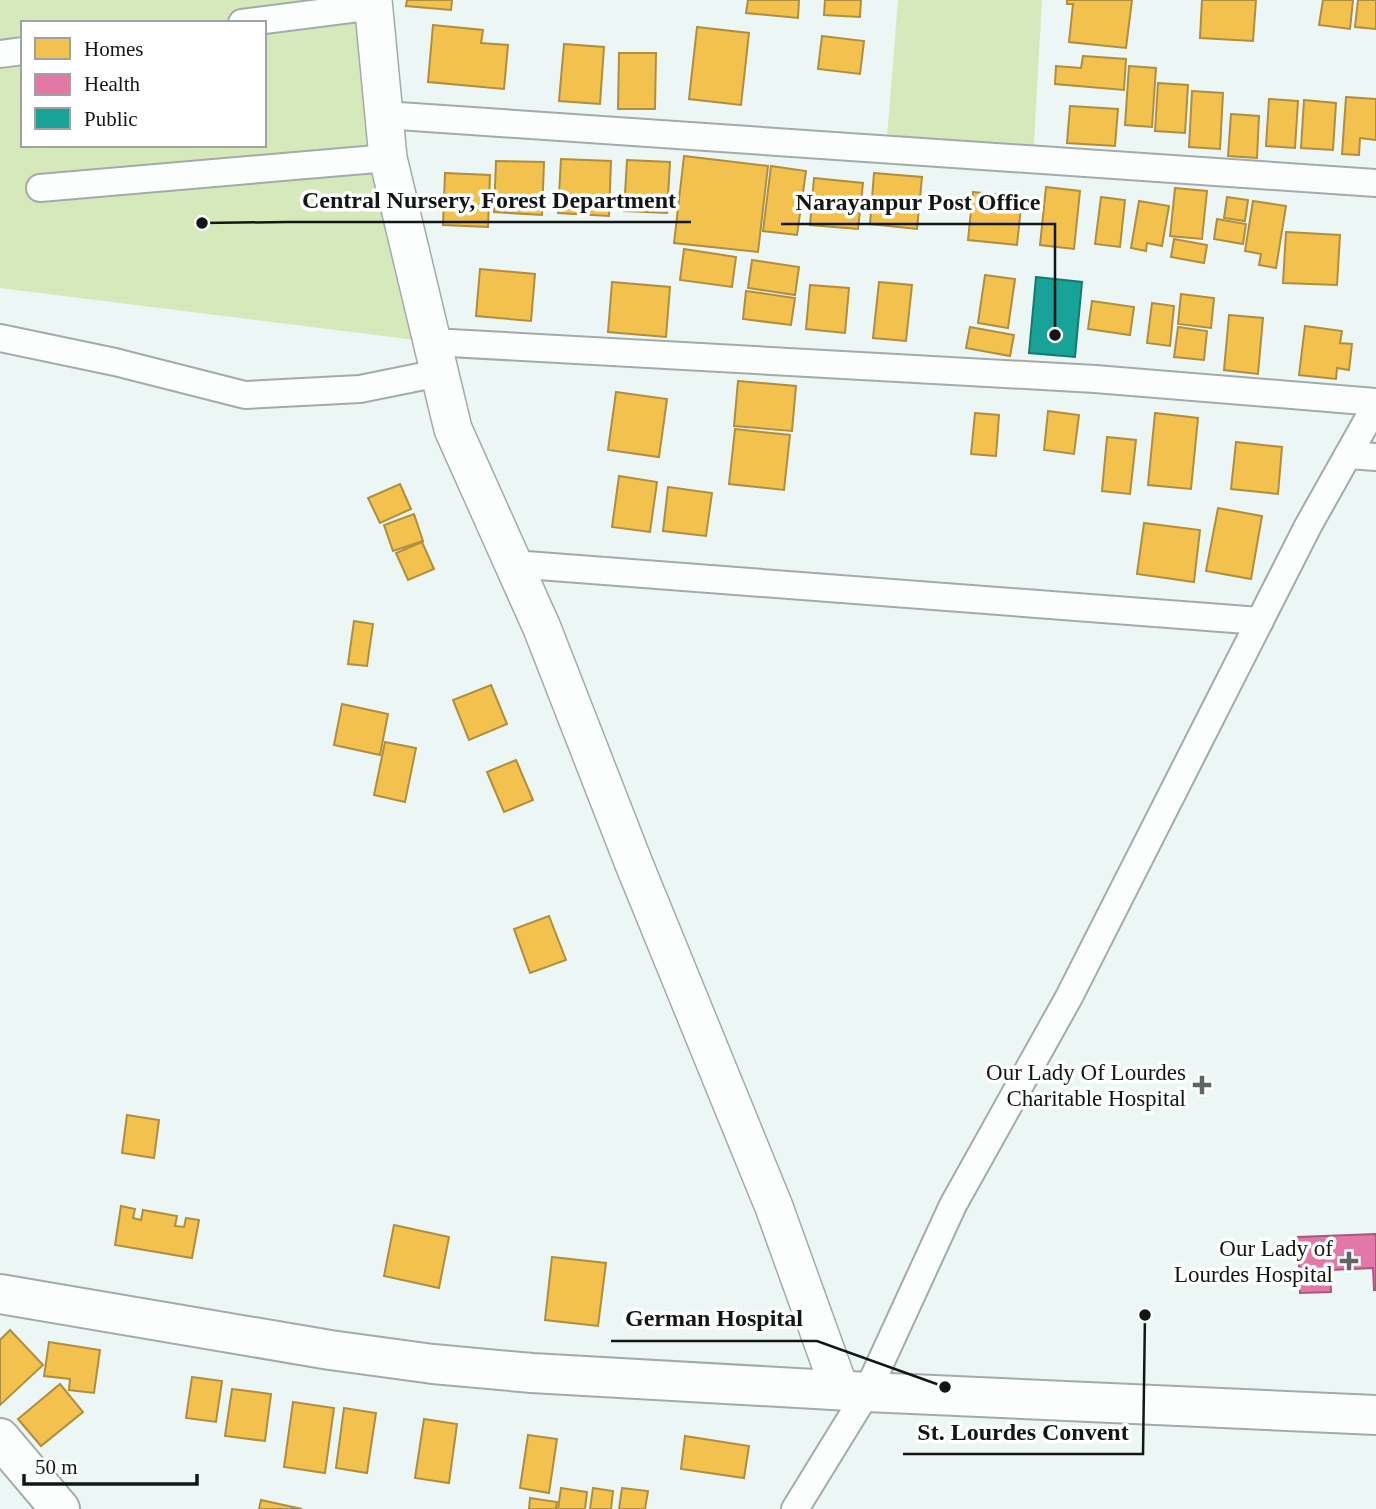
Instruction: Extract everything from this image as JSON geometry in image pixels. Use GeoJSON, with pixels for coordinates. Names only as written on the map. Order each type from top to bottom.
{"type":"FeatureCollection","features":[{"type":"Feature","properties":{"kind":"main road"},"geometry":{"type":"LineString","coordinates":[[0,1294],[330,1350],[433,1364],[532,1373],[1376,1415]]}},
{"type":"Feature","properties":{"kind":"main road"},"geometry":{"type":"LineString","coordinates":[[0,1438],[60,1509]]}},
{"type":"Feature","properties":{"kind":"main road"},"geometry":{"type":"LineString","coordinates":[[0,1473],[32,1509]]}},
{"type":"Feature","properties":{"kind":"street"},"geometry":{"type":"LineString","coordinates":[[255,21],[373,3],[388,158],[453,429],[542,628],[634,864],[774,1207],[854,1391]]}},
{"type":"Feature","properties":{"kind":"street"},"geometry":{"type":"LineString","coordinates":[[0,54],[21,51]]}},
{"type":"Feature","properties":{"kind":"street"},"geometry":{"type":"LineString","coordinates":[[384,115],[1376,183]]}},
{"type":"Feature","properties":{"kind":"street"},"geometry":{"type":"LineString","coordinates":[[40,188],[388,158]]}},
{"type":"Feature","properties":{"kind":"street"},"geometry":{"type":"LineString","coordinates":[[0,338],[115,362],[245,395],[360,389],[435,357],[1095,379],[1376,404],[1308,526],[1069,997],[953,1205],[795,1509]]}},
{"type":"Feature","properties":{"kind":"street"},"geometry":{"type":"LineString","coordinates":[[1348,455],[1376,457]]}},
{"type":"Feature","properties":{"kind":"street"},"geometry":{"type":"LineString","coordinates":[[513,564],[1260,621]]}},
{"type":"Feature","properties":{"kind":"green space"},"geometry":{"type":"Polygon","coordinates":[[[0,0],[373,0],[432,342],[0,288],[0,0]]]}},
{"type":"Feature","properties":{"kind":"green space"},"geometry":{"type":"Polygon","coordinates":[[[898,0],[1042,0],[1033,160],[886,150],[898,0]]]}},
{"type":"Feature","properties":{"kind":"building: Homes"},"geometry":{"type":"Polygon","coordinates":[[[407,0],[452,0],[451,10],[406,6],[407,0]]]}},
{"type":"Feature","properties":{"kind":"building: Homes"},"geometry":{"type":"Polygon","coordinates":[[[748,0],[799,0],[798,18],[746,13],[748,0]]]}},
{"type":"Feature","properties":{"kind":"building: Homes"},"geometry":{"type":"Polygon","coordinates":[[[825,0],[861,0],[860,17],[824,15],[825,0]]]}},
{"type":"Feature","properties":{"kind":"building: Homes"},"geometry":{"type":"Polygon","coordinates":[[[1067,0],[1132,0],[1126,48],[1069,42],[1073,4],[1067,4],[1067,0]]]}},
{"type":"Feature","properties":{"kind":"building: Homes"},"geometry":{"type":"Polygon","coordinates":[[[1202,0],[1256,0],[1253,41],[1200,38],[1202,0]]]}},
{"type":"Feature","properties":{"kind":"building: Homes"},"geometry":{"type":"Polygon","coordinates":[[[1323,0],[1353,0],[1350,29],[1319,25],[1323,0]]]}},
{"type":"Feature","properties":{"kind":"building: Homes"},"geometry":{"type":"Polygon","coordinates":[[[1358,0],[1376,0],[1376,29],[1355,27],[1358,0]]]}},
{"type":"Feature","properties":{"kind":"building: Homes"},"geometry":{"type":"Polygon","coordinates":[[[433,25],[483,30],[481,43],[508,45],[504,89],[428,82],[433,25]]]}},
{"type":"Feature","properties":{"kind":"building: Homes"},"geometry":{"type":"Polygon","coordinates":[[[697,27],[749,33],[741,105],[689,99],[697,27]]]}},
{"type":"Feature","properties":{"kind":"building: Homes"},"geometry":{"type":"Polygon","coordinates":[[[822,36],[864,41],[860,74],[818,69],[822,36]]]}},
{"type":"Feature","properties":{"kind":"building: Homes"},"geometry":{"type":"Polygon","coordinates":[[[564,44],[604,47],[600,104],[559,101],[564,44]]]}},
{"type":"Feature","properties":{"kind":"building: Homes"},"geometry":{"type":"Polygon","coordinates":[[[619,53],[656,53],[655,109],[618,109],[619,53]]]}},
{"type":"Feature","properties":{"kind":"building: Homes"},"geometry":{"type":"Polygon","coordinates":[[[1083,56],[1126,59],[1124,90],[1055,84],[1056,66],[1081,68],[1083,56]]]}},
{"type":"Feature","properties":{"kind":"building: Homes"},"geometry":{"type":"Polygon","coordinates":[[[1129,66],[1156,68],[1152,127],[1125,125],[1129,66]]]}},
{"type":"Feature","properties":{"kind":"building: Homes"},"geometry":{"type":"Polygon","coordinates":[[[1158,83],[1188,85],[1185,133],[1155,131],[1158,83]]]}},
{"type":"Feature","properties":{"kind":"building: Homes"},"geometry":{"type":"Polygon","coordinates":[[[1192,91],[1223,93],[1220,149],[1189,147],[1192,91]]]}},
{"type":"Feature","properties":{"kind":"building: Homes"},"geometry":{"type":"Polygon","coordinates":[[[1346,97],[1376,99],[1376,140],[1360,138],[1359,155],[1342,154],[1346,97]]]}},
{"type":"Feature","properties":{"kind":"building: Homes"},"geometry":{"type":"Polygon","coordinates":[[[1269,99],[1298,101],[1295,148],[1266,146],[1269,99]]]}},
{"type":"Feature","properties":{"kind":"building: Homes"},"geometry":{"type":"Polygon","coordinates":[[[1304,100],[1336,103],[1333,150],[1301,148],[1304,100]]]}},
{"type":"Feature","properties":{"kind":"building: Homes"},"geometry":{"type":"Polygon","coordinates":[[[1070,106],[1118,109],[1115,146],[1067,143],[1070,106]]]}},
{"type":"Feature","properties":{"kind":"building: Homes"},"geometry":{"type":"Polygon","coordinates":[[[1231,114],[1259,116],[1257,158],[1228,156],[1231,114]]]}},
{"type":"Feature","properties":{"kind":"building: Homes"},"geometry":{"type":"Polygon","coordinates":[[[684,156],[768,166],[758,252],[674,243],[684,156]]]}},
{"type":"Feature","properties":{"kind":"building: Homes"},"geometry":{"type":"Polygon","coordinates":[[[561,159],[611,161],[609,216],[558,213],[561,159]]]}},
{"type":"Feature","properties":{"kind":"building: Homes"},"geometry":{"type":"Polygon","coordinates":[[[627,160],[670,162],[667,213],[624,211],[627,160]]]}},
{"type":"Feature","properties":{"kind":"building: Homes"},"geometry":{"type":"Polygon","coordinates":[[[496,161],[544,162],[542,215],[494,212],[496,161]]]}},
{"type":"Feature","properties":{"kind":"building: Homes"},"geometry":{"type":"Polygon","coordinates":[[[771,166],[806,171],[797,235],[763,231],[771,166]]]}},
{"type":"Feature","properties":{"kind":"building: Homes"},"geometry":{"type":"Polygon","coordinates":[[[445,173],[490,175],[488,227],[443,225],[445,173]]]}},
{"type":"Feature","properties":{"kind":"building: Homes"},"geometry":{"type":"Polygon","coordinates":[[[874,173],[922,177],[917,229],[870,224],[874,173]]]}},
{"type":"Feature","properties":{"kind":"building: Homes"},"geometry":{"type":"Polygon","coordinates":[[[814,178],[863,183],[858,229],[810,225],[814,178]]]}},
{"type":"Feature","properties":{"kind":"building: Homes"},"geometry":{"type":"Polygon","coordinates":[[[1046,187],[1080,191],[1074,249],[1040,245],[1046,187]]]}},
{"type":"Feature","properties":{"kind":"building: Homes"},"geometry":{"type":"Polygon","coordinates":[[[1175,188],[1207,191],[1202,239],[1170,236],[1175,188]]]}},
{"type":"Feature","properties":{"kind":"building: Homes"},"geometry":{"type":"Polygon","coordinates":[[[973,192],[1022,197],[1017,245],[968,240],[973,192]]]}},
{"type":"Feature","properties":{"kind":"building: Homes"},"geometry":{"type":"Polygon","coordinates":[[[1101,197],[1125,200],[1120,247],[1095,244],[1101,197]]]}},
{"type":"Feature","properties":{"kind":"building: Homes"},"geometry":{"type":"Polygon","coordinates":[[[1227,197],[1248,200],[1245,221],[1224,218],[1227,197]]]}},
{"type":"Feature","properties":{"kind":"building: Homes"},"geometry":{"type":"Polygon","coordinates":[[[1139,201],[1169,206],[1162,246],[1147,243],[1146,251],[1131,248],[1139,201]]]}},
{"type":"Feature","properties":{"kind":"building: Homes"},"geometry":{"type":"Polygon","coordinates":[[[1253,201],[1286,206],[1276,268],[1259,265],[1261,254],[1245,251],[1253,201]]]}},
{"type":"Feature","properties":{"kind":"building: Homes"},"geometry":{"type":"Polygon","coordinates":[[[1217,219],[1246,224],[1243,244],[1214,239],[1217,219]]]}},
{"type":"Feature","properties":{"kind":"building: Homes"},"geometry":{"type":"Polygon","coordinates":[[[1286,232],[1340,235],[1337,285],[1283,283],[1286,232]]]}},
{"type":"Feature","properties":{"kind":"building: Homes"},"geometry":{"type":"Polygon","coordinates":[[[1174,239],[1207,245],[1204,263],[1171,257],[1174,239]]]}},
{"type":"Feature","properties":{"kind":"building: Homes"},"geometry":{"type":"Polygon","coordinates":[[[684,249],[736,257],[732,287],[680,280],[684,249]]]}},
{"type":"Feature","properties":{"kind":"building: Homes"},"geometry":{"type":"Polygon","coordinates":[[[752,260],[799,267],[795,295],[748,288],[752,260]]]}},
{"type":"Feature","properties":{"kind":"building: Homes"},"geometry":{"type":"Polygon","coordinates":[[[480,269],[535,274],[531,321],[476,316],[480,269]]]}},
{"type":"Feature","properties":{"kind":"building: Homes"},"geometry":{"type":"Polygon","coordinates":[[[985,275],[1015,279],[1008,328],[978,323],[985,275]]]}},
{"type":"Feature","properties":{"kind":"building: Homes"},"geometry":{"type":"Polygon","coordinates":[[[612,282],[670,287],[666,337],[608,332],[612,282]]]}},
{"type":"Feature","properties":{"kind":"building: Homes"},"geometry":{"type":"Polygon","coordinates":[[[879,282],[912,285],[906,341],[873,338],[879,282]]]}},
{"type":"Feature","properties":{"kind":"building: Homes"},"geometry":{"type":"Polygon","coordinates":[[[810,285],[849,288],[845,333],[806,329],[810,285]]]}},
{"type":"Feature","properties":{"kind":"building: Homes"},"geometry":{"type":"Polygon","coordinates":[[[746,291],[795,298],[791,325],[743,319],[746,291]]]}},
{"type":"Feature","properties":{"kind":"building: Homes"},"geometry":{"type":"Polygon","coordinates":[[[1181,294],[1214,298],[1211,328],[1178,324],[1181,294]]]}},
{"type":"Feature","properties":{"kind":"building: Homes"},"geometry":{"type":"Polygon","coordinates":[[[1092,301],[1134,307],[1130,335],[1088,329],[1092,301]]]}},
{"type":"Feature","properties":{"kind":"building: Homes"},"geometry":{"type":"Polygon","coordinates":[[[1152,303],[1174,306],[1170,346],[1147,343],[1152,303]]]}},
{"type":"Feature","properties":{"kind":"building: Homes"},"geometry":{"type":"Polygon","coordinates":[[[1229,315],[1263,318],[1258,374],[1224,370],[1229,315]]]}},
{"type":"Feature","properties":{"kind":"building: Homes"},"geometry":{"type":"Polygon","coordinates":[[[1305,326],[1342,331],[1340,343],[1352,344],[1349,370],[1337,368],[1336,379],[1299,375],[1305,326]]]}},
{"type":"Feature","properties":{"kind":"building: Homes"},"geometry":{"type":"Polygon","coordinates":[[[970,327],[1014,335],[1010,356],[966,348],[970,327]]]}},
{"type":"Feature","properties":{"kind":"building: Homes"},"geometry":{"type":"Polygon","coordinates":[[[1178,327],[1207,331],[1204,360],[1174,357],[1178,327]]]}},
{"type":"Feature","properties":{"kind":"building: Homes"},"geometry":{"type":"Polygon","coordinates":[[[738,381],[796,386],[792,431],[734,426],[738,381]]]}},
{"type":"Feature","properties":{"kind":"building: Homes"},"geometry":{"type":"Polygon","coordinates":[[[616,392],[667,399],[659,457],[608,450],[616,392]]]}},
{"type":"Feature","properties":{"kind":"building: Homes"},"geometry":{"type":"Polygon","coordinates":[[[1048,411],[1079,415],[1074,454],[1044,450],[1048,411]]]}},
{"type":"Feature","properties":{"kind":"building: Homes"},"geometry":{"type":"Polygon","coordinates":[[[975,413],[999,415],[996,456],[971,454],[975,413]]]}},
{"type":"Feature","properties":{"kind":"building: Homes"},"geometry":{"type":"Polygon","coordinates":[[[1155,413],[1198,418],[1191,489],[1148,485],[1155,413]]]}},
{"type":"Feature","properties":{"kind":"building: Homes"},"geometry":{"type":"Polygon","coordinates":[[[735,429],[790,435],[784,490],[729,484],[735,429]]]}},
{"type":"Feature","properties":{"kind":"building: Homes"},"geometry":{"type":"Polygon","coordinates":[[[1107,437],[1136,440],[1130,494],[1102,491],[1107,437]]]}},
{"type":"Feature","properties":{"kind":"building: Homes"},"geometry":{"type":"Polygon","coordinates":[[[1236,442],[1282,447],[1278,494],[1231,489],[1236,442]]]}},
{"type":"Feature","properties":{"kind":"building: Homes"},"geometry":{"type":"Polygon","coordinates":[[[619,476],[657,482],[650,532],[612,527],[619,476]]]}},
{"type":"Feature","properties":{"kind":"building: Homes"},"geometry":{"type":"Polygon","coordinates":[[[400,484],[411,509],[380,523],[368,498],[400,484]]]}},
{"type":"Feature","properties":{"kind":"building: Homes"},"geometry":{"type":"Polygon","coordinates":[[[668,487],[712,493],[706,536],[663,531],[668,487]]]}},
{"type":"Feature","properties":{"kind":"building: Homes"},"geometry":{"type":"Polygon","coordinates":[[[1218,508],[1262,516],[1251,579],[1206,571],[1218,508]]]}},
{"type":"Feature","properties":{"kind":"building: Homes"},"geometry":{"type":"Polygon","coordinates":[[[414,514],[423,541],[393,551],[384,525],[414,514]]]}},
{"type":"Feature","properties":{"kind":"building: Homes"},"geometry":{"type":"Polygon","coordinates":[[[1144,523],[1200,530],[1194,582],[1137,574],[1144,523]]]}},
{"type":"Feature","properties":{"kind":"building: Homes"},"geometry":{"type":"Polygon","coordinates":[[[422,542],[434,569],[408,580],[396,553],[422,542]]]}},
{"type":"Feature","properties":{"kind":"building: Homes"},"geometry":{"type":"Polygon","coordinates":[[[354,621],[373,624],[367,666],[348,664],[354,621]]]}},
{"type":"Feature","properties":{"kind":"building: Homes"},"geometry":{"type":"Polygon","coordinates":[[[491,685],[507,724],[469,740],[453,700],[491,685]]]}},
{"type":"Feature","properties":{"kind":"building: Homes"},"geometry":{"type":"Polygon","coordinates":[[[342,704],[388,714],[380,755],[334,745],[342,704]]]}},
{"type":"Feature","properties":{"kind":"building: Homes"},"geometry":{"type":"Polygon","coordinates":[[[385,742],[416,748],[405,802],[374,795],[385,742]]]}},
{"type":"Feature","properties":{"kind":"building: Homes"},"geometry":{"type":"Polygon","coordinates":[[[516,760],[533,800],[504,812],[487,772],[516,760]]]}},
{"type":"Feature","properties":{"kind":"building: Homes"},"geometry":{"type":"Polygon","coordinates":[[[549,916],[566,960],[530,973],[514,929],[549,916]]]}},
{"type":"Feature","properties":{"kind":"building: Homes"},"geometry":{"type":"Polygon","coordinates":[[[127,1115],[159,1120],[154,1158],[122,1153],[127,1115]]]}},
{"type":"Feature","properties":{"kind":"building: Homes"},"geometry":{"type":"Polygon","coordinates":[[[121,1206],[135,1209],[133,1218],[141,1220],[143,1210],[177,1216],[175,1226],[184,1227],[186,1218],[199,1220],[192,1258],[115,1245],[121,1206]]]}},
{"type":"Feature","properties":{"kind":"building: Homes"},"geometry":{"type":"Polygon","coordinates":[[[394,1225],[449,1237],[439,1288],[384,1276],[394,1225]]]}},
{"type":"Feature","properties":{"kind":"building: Homes"},"geometry":{"type":"Polygon","coordinates":[[[552,1257],[606,1263],[598,1326],[545,1320],[552,1257]]]}},
{"type":"Feature","properties":{"kind":"building: Homes"},"geometry":{"type":"Polygon","coordinates":[[[10,1330],[43,1365],[0,1405],[0,1340],[10,1330]]]}},
{"type":"Feature","properties":{"kind":"building: Homes"},"geometry":{"type":"Polygon","coordinates":[[[49,1342],[100,1350],[94,1393],[69,1390],[70,1379],[44,1376],[49,1342]]]}},
{"type":"Feature","properties":{"kind":"building: Homes"},"geometry":{"type":"Polygon","coordinates":[[[192,1377],[222,1381],[216,1422],[186,1418],[192,1377]]]}},
{"type":"Feature","properties":{"kind":"building: Homes"},"geometry":{"type":"Polygon","coordinates":[[[60,1384],[83,1412],[41,1446],[18,1419],[60,1384]]]}},
{"type":"Feature","properties":{"kind":"building: Homes"},"geometry":{"type":"Polygon","coordinates":[[[232,1389],[271,1394],[265,1441],[225,1436],[232,1389]]]}},
{"type":"Feature","properties":{"kind":"building: Homes"},"geometry":{"type":"Polygon","coordinates":[[[293,1402],[334,1408],[325,1473],[284,1467],[293,1402]]]}},
{"type":"Feature","properties":{"kind":"building: Homes"},"geometry":{"type":"Polygon","coordinates":[[[344,1408],[376,1413],[367,1473],[336,1468],[344,1408]]]}},
{"type":"Feature","properties":{"kind":"building: Homes"},"geometry":{"type":"Polygon","coordinates":[[[424,1419],[457,1424],[449,1483],[415,1478],[424,1419]]]}},
{"type":"Feature","properties":{"kind":"building: Homes"},"geometry":{"type":"Polygon","coordinates":[[[528,1435],[557,1439],[549,1493],[520,1488],[528,1435]]]}},
{"type":"Feature","properties":{"kind":"building: Homes"},"geometry":{"type":"Polygon","coordinates":[[[685,1436],[749,1446],[744,1478],[681,1469],[685,1436]]]}},
{"type":"Feature","properties":{"kind":"building: Homes"},"geometry":{"type":"Polygon","coordinates":[[[561,1488],[587,1492],[585,1509],[558,1509],[561,1488]]]}},
{"type":"Feature","properties":{"kind":"building: Homes"},"geometry":{"type":"Polygon","coordinates":[[[593,1488],[613,1491],[611,1509],[590,1509],[593,1488]]]}},
{"type":"Feature","properties":{"kind":"building: Homes"},"geometry":{"type":"Polygon","coordinates":[[[622,1488],[648,1491],[645,1509],[619,1509],[622,1488]]]}},
{"type":"Feature","properties":{"kind":"building: Homes"},"geometry":{"type":"Polygon","coordinates":[[[530,1498],[557,1502],[556,1509],[529,1509],[530,1498]]]}},
{"type":"Feature","properties":{"kind":"building: Homes"},"geometry":{"type":"Polygon","coordinates":[[[261,1500],[302,1509],[259,1509],[261,1500]]]}},
{"type":"Feature","properties":{"kind":"building: Health"},"geometry":{"type":"Polygon","coordinates":[[[1376,1234],[1376,1290],[1373,1268],[1330,1270],[1331,1292],[1300,1293],[1298,1237],[1376,1234]]]}},
{"type":"Feature","properties":{"kind":"building: Public"},"geometry":{"type":"Polygon","coordinates":[[[1036,277],[1082,282],[1075,357],[1029,353],[1036,277]]]}},
{"type":"Feature","properties":{"kind":"place","name":"Central Nursery, Forest Department"},"geometry":{"type":"Point","coordinates":[202,223]}},
{"type":"Feature","properties":{"kind":"place","name":"Narayanpur Post Office"},"geometry":{"type":"Point","coordinates":[1055,335]}},
{"type":"Feature","properties":{"kind":"place","name":"Our Lady Of Lourdes Charitable Hospital"},"geometry":{"type":"Point","coordinates":[1202,1085]}},
{"type":"Feature","properties":{"kind":"place","name":"Our Lady of Lourdes Hospital"},"geometry":{"type":"Point","coordinates":[1349,1261]}},
{"type":"Feature","properties":{"kind":"place","name":"St. Lourdes Convent"},"geometry":{"type":"Point","coordinates":[1145,1315]}},
{"type":"Feature","properties":{"kind":"place","name":"German Hospital"},"geometry":{"type":"Point","coordinates":[945,1387]}}]}
